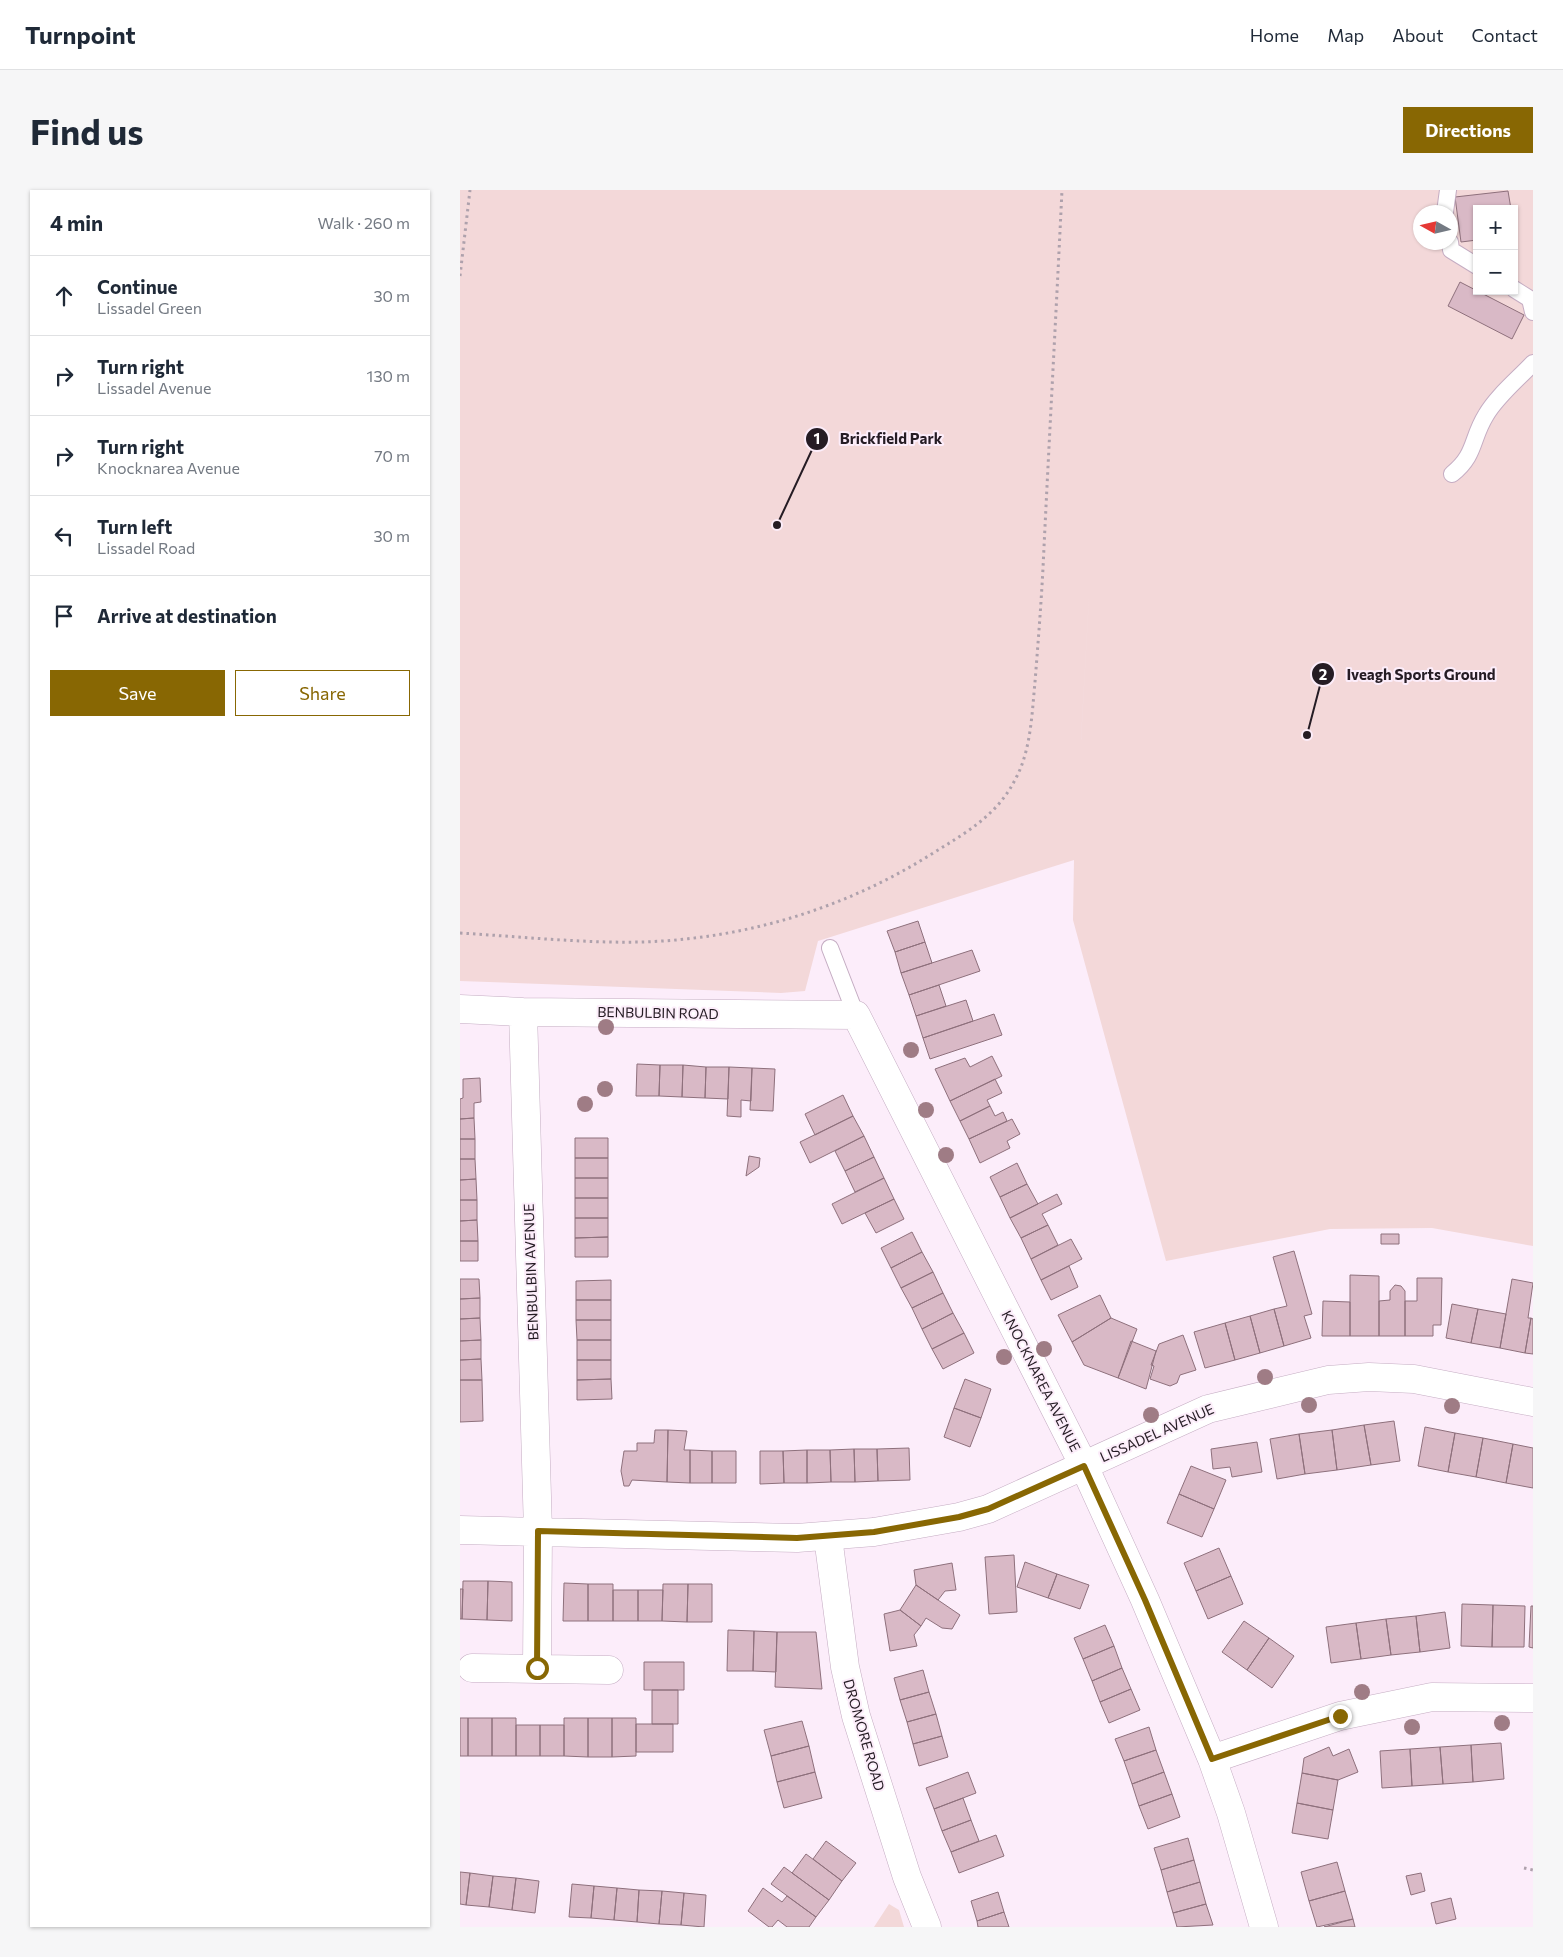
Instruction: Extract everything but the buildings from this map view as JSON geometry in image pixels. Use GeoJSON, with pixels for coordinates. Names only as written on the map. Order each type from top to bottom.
{"type":"FeatureCollection","features":[{"type":"Feature","properties":{"kind":"street","name":"BENBULBIN ROAD"},"geometry":{"type":"LineString","coordinates":[[460,1009],[523,1012],[856,1015]]}},
{"type":"Feature","properties":{"kind":"street","name":"BENBULBIN AVENUE"},"geometry":{"type":"LineString","coordinates":[[523,1012],[538,1531],[537,1668]]}},
{"type":"Feature","properties":{"kind":"street","name":"KNOCKNAREA AVENUE"},"geometry":{"type":"LineString","coordinates":[[856,1015],[1084,1466],[1145,1600],[1212,1759],[1231,1813],[1264,1927]]}},
{"type":"Feature","properties":{"kind":"street","name":"LISSADEL AVENUE"},"geometry":{"type":"LineString","coordinates":[[460,1530],[797,1538],[828,1537],[959,1517],[988,1509],[1208,1409],[1328,1380],[1368,1378],[1414,1379],[1533,1402]]}},
{"type":"Feature","properties":{"kind":"street","name":"DROMORE ROAD"},"geometry":{"type":"LineString","coordinates":[[828,1537],[845,1667],[856,1716],[908,1877],[927,1927]]}},
{"type":"Feature","properties":{"kind":"street"},"geometry":{"type":"LineString","coordinates":[[472,1668],[609,1670]]}},
{"type":"Feature","properties":{"kind":"street"},"geometry":{"type":"LineString","coordinates":[[1212,1759],[1340,1716],[1432,1697],[1533,1698]]}},
{"type":"Feature","properties":{"kind":"lane"},"geometry":{"type":"LineString","coordinates":[[1446,205],[1448,190]]}},
{"type":"Feature","properties":{"kind":"lane"},"geometry":{"type":"LineString","coordinates":[[1451,250],[1473,264]]}},
{"type":"Feature","properties":{"kind":"lane"},"geometry":{"type":"LineString","coordinates":[[1518,292],[1530,299],[1533,312]]}},
{"type":"Feature","properties":{"kind":"lane"},"geometry":{"type":"LineString","coordinates":[[1452,474],[1462,466],[1472,452],[1476,433],[1486,414],[1533,363]]}},
{"type":"Feature","properties":{"kind":"lane"},"geometry":{"type":"LineString","coordinates":[[830,948],[856,1015]]}},
{"type":"Feature","properties":{"kind":"path"},"geometry":{"type":"LineString","coordinates":[[460,276],[470,190]]}},
{"type":"Feature","properties":{"kind":"path"},"geometry":{"type":"LineString","coordinates":[[460,933],[610,942],[663,941],[720,936],[754,929],[822,908],[878,885],[915,864],[988,817],[1017,776],[1024,759],[1032,717],[1040,615],[1062,190]]}},
{"type":"Feature","properties":{"kind":"path"},"geometry":{"type":"LineString","coordinates":[[1524,1868],[1533,1870]]}},
{"type":"Feature","properties":{"kind":"shaded area"},"geometry":{"type":"Polygon","coordinates":[[[460,190],[1533,190],[1533,1246],[1432,1228],[1330,1229],[1166,1261],[1073,920],[1074,860],[818,941],[805,991],[781,993],[460,981],[460,190]]]}},
{"type":"Feature","properties":{"kind":"shaded area"},"geometry":{"type":"Polygon","coordinates":[[[889,1904],[899,1910],[904,1927],[874,1927],[889,1904]]]}},
{"type":"Feature","properties":{"kind":"place","name":"Brickfield Park"},"geometry":{"type":"Point","coordinates":[777,525]}},
{"type":"Feature","properties":{"kind":"place","name":"Iveagh Sports Ground"},"geometry":{"type":"Point","coordinates":[1307,735]}},
{"type":"Feature","properties":{"kind":"route"},"geometry":{"type":"LineString","coordinates":[[537,1668],[538,1531],[797,1538],[874,1532],[959,1517],[988,1509],[1084,1466],[1145,1600],[1212,1759],[1340,1716]]}}]}
